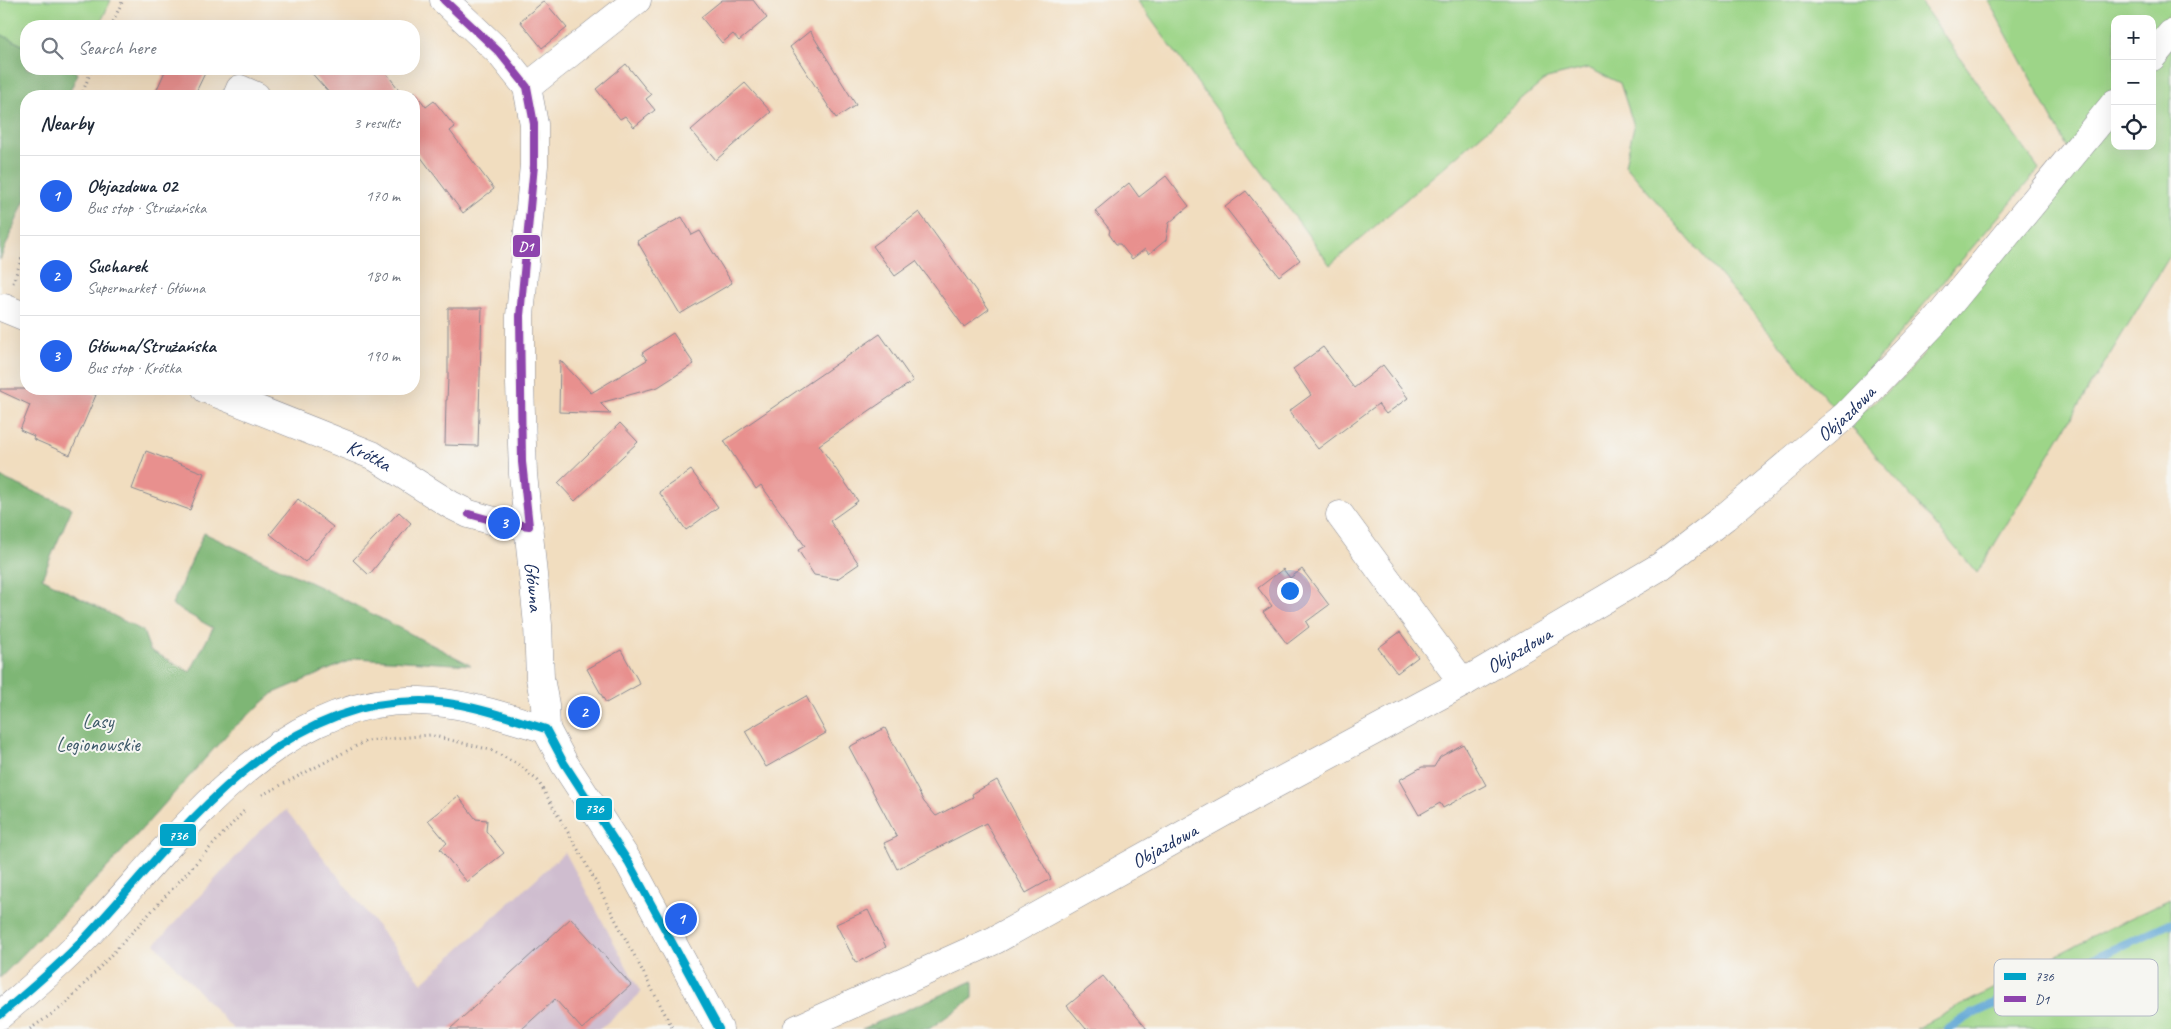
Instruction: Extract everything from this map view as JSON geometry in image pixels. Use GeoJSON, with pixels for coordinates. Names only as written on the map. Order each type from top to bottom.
{"type":"FeatureCollection","features":[{"type":"Feature","properties":{"kind":"street","name":"Główna"},"geometry":{"type":"LineString","coordinates":[[444,0],[499,52],[527,87],[534,124],[534,165],[520,316],[520,374],[522,468],[529,526],[546,729]]}},
{"type":"Feature","properties":{"kind":"street"},"geometry":{"type":"LineString","coordinates":[[527,87],[636,0]]}},
{"type":"Feature","properties":{"kind":"street"},"geometry":{"type":"LineString","coordinates":[[2156,52],[2171,34]]}},
{"type":"Feature","properties":{"kind":"street","name":"Objazdowa"},"geometry":{"type":"LineString","coordinates":[[797,1029],[995,940],[1260,792],[1463,683],[1661,566],[1725,517],[1846,415],[1934,323],[2113,105]]}},
{"type":"Feature","properties":{"kind":"street","name":"Krótka"},"geometry":{"type":"LineString","coordinates":[[221,395],[372,455],[451,505],[469,514],[494,521],[529,526]]}},
{"type":"Feature","properties":{"kind":"street"},"geometry":{"type":"LineString","coordinates":[[1340,515],[1463,683]]}},
{"type":"Feature","properties":{"kind":"street"},"geometry":{"type":"LineString","coordinates":[[0,1016],[80,943],[197,816],[245,768],[287,738],[322,720],[355,709],[386,703],[419,700],[451,704],[546,729],[564,763],[629,863],[719,1029]]}},
{"type":"Feature","properties":{"kind":"path"},"geometry":{"type":"LineString","coordinates":[[114,20],[122,0]]}},
{"type":"Feature","properties":{"kind":"path"},"geometry":{"type":"LineString","coordinates":[[83,90],[90,75]]}},
{"type":"Feature","properties":{"kind":"path"},"geometry":{"type":"LineString","coordinates":[[15,312],[20,282]]}},
{"type":"Feature","properties":{"kind":"path"},"geometry":{"type":"LineString","coordinates":[[256,799],[366,741],[430,735],[491,750],[519,765],[538,781],[582,858],[673,1029]]}},
{"type":"Feature","properties":{"kind":"path"},"geometry":{"type":"LineString","coordinates":[[30,1029],[65,1005],[249,806]]}},
{"type":"Feature","properties":{"kind":"shaded area"},"geometry":{"type":"Polygon","coordinates":[[[286,810],[422,983],[565,852],[641,993],[600,1029],[233,1029],[155,944],[258,833],[286,810]]]}},
{"type":"Feature","properties":{"kind":"green space"},"geometry":{"type":"Polygon","coordinates":[[[0,0],[111,0],[102,20],[20,20],[20,44],[0,34],[0,0]]]}},
{"type":"Feature","properties":{"kind":"green space"},"geometry":{"type":"Polygon","coordinates":[[[1137,0],[1919,0],[2039,169],[1835,409],[1625,165],[1634,126],[1620,83],[1588,68],[1547,78],[1330,265],[1137,0]]]}},
{"type":"Feature","properties":{"kind":"green space"},"geometry":{"type":"Polygon","coordinates":[[[1988,0],[2171,0],[2171,12],[2156,31],[2156,15],[2111,15],[2111,91],[2068,148],[1988,0]]]}},
{"type":"Feature","properties":{"kind":"green space"},"geometry":{"type":"Polygon","coordinates":[[[0,34],[20,44],[20,75],[77,75],[71,90],[20,90],[20,212],[0,260],[0,34]]]}},
{"type":"Feature","properties":{"kind":"green space"},"geometry":{"type":"Polygon","coordinates":[[[2171,47],[2171,254],[1977,573],[1849,424],[1907,374],[2111,122],[2111,150],[2156,150],[2156,66],[2171,47]]]}},
{"type":"Feature","properties":{"kind":"green space","name":"Lasy Legionowskie"},"geometry":{"type":"Polygon","coordinates":[[[0,477],[72,508],[42,578],[143,631],[150,650],[190,672],[213,628],[172,605],[204,533],[322,588],[471,665],[356,658],[274,693],[230,731],[107,868],[0,978],[0,477]]]}},
{"type":"Feature","properties":{"kind":"green space"},"geometry":{"type":"Polygon","coordinates":[[[2171,899],[2171,1029],[1916,1029],[1994,988],[1994,1016],[2158,1016],[2158,959],[2050,959],[2171,899]]]}},
{"type":"Feature","properties":{"kind":"green space"},"geometry":{"type":"Polygon","coordinates":[[[973,981],[973,998],[929,1029],[862,1029],[973,981]]]}},
{"type":"Feature","properties":{"kind":"building"},"geometry":{"type":"Polygon","coordinates":[[[722,0],[753,0],[767,18],[739,41],[733,34],[722,43],[701,17],[722,0]]]}},
{"type":"Feature","properties":{"kind":"building"},"geometry":{"type":"Polygon","coordinates":[[[544,1],[567,28],[542,48],[520,21],[544,1]]]}},
{"type":"Feature","properties":{"kind":"building"},"geometry":{"type":"Polygon","coordinates":[[[810,31],[856,105],[836,118],[790,47],[810,31]]]}},
{"type":"Feature","properties":{"kind":"building"},"geometry":{"type":"Polygon","coordinates":[[[626,64],[651,95],[646,99],[655,110],[634,127],[625,116],[620,119],[596,89],[626,64]]]}},
{"type":"Feature","properties":{"kind":"building"},"geometry":{"type":"Polygon","coordinates":[[[163,75],[204,75],[197,90],[157,90],[163,75]]]}},
{"type":"Feature","properties":{"kind":"building"},"geometry":{"type":"Polygon","coordinates":[[[313,75],[388,75],[399,90],[327,90],[313,75]]]}},
{"type":"Feature","properties":{"kind":"building"},"geometry":{"type":"Polygon","coordinates":[[[745,83],[771,112],[716,160],[691,130],[745,83]]]}},
{"type":"Feature","properties":{"kind":"building"},"geometry":{"type":"Polygon","coordinates":[[[420,99],[426,107],[434,101],[455,127],[450,131],[494,189],[463,213],[420,156],[420,99]]]}},
{"type":"Feature","properties":{"kind":"building"},"geometry":{"type":"Polygon","coordinates":[[[1166,176],[1189,206],[1169,223],[1166,240],[1149,254],[1145,249],[1132,259],[1120,244],[1116,244],[1109,234],[1110,230],[1095,211],[1129,183],[1139,197],[1166,176]]]}},
{"type":"Feature","properties":{"kind":"building"},"geometry":{"type":"Polygon","coordinates":[[[1246,191],[1300,260],[1279,276],[1225,207],[1246,191]]]}},
{"type":"Feature","properties":{"kind":"building"},"geometry":{"type":"Polygon","coordinates":[[[919,212],[989,309],[964,327],[916,261],[895,276],[873,246],[919,212]]]}},
{"type":"Feature","properties":{"kind":"building"},"geometry":{"type":"Polygon","coordinates":[[[682,217],[692,235],[700,231],[732,283],[680,314],[637,241],[682,217]]]}},
{"type":"Feature","properties":{"kind":"building"},"geometry":{"type":"Polygon","coordinates":[[[448,308],[482,308],[478,446],[445,445],[448,378],[448,308]]]}},
{"type":"Feature","properties":{"kind":"building"},"geometry":{"type":"Polygon","coordinates":[[[673,333],[694,364],[658,387],[600,403],[611,414],[559,412],[560,360],[591,393],[647,360],[642,353],[673,333]]]}},
{"type":"Feature","properties":{"kind":"building"},"geometry":{"type":"Polygon","coordinates":[[[880,334],[913,381],[819,445],[858,501],[830,521],[859,564],[837,579],[814,575],[798,550],[805,546],[761,485],[756,489],[724,441],[880,334]]]}},
{"type":"Feature","properties":{"kind":"building"},"geometry":{"type":"Polygon","coordinates":[[[1323,347],[1354,388],[1383,365],[1408,398],[1386,414],[1378,404],[1318,449],[1289,411],[1311,395],[1293,369],[1323,347]]]}},
{"type":"Feature","properties":{"kind":"building"},"geometry":{"type":"Polygon","coordinates":[[[0,389],[20,389],[20,395],[96,395],[70,455],[33,439],[34,436],[20,430],[30,405],[0,391],[0,389]]]}},
{"type":"Feature","properties":{"kind":"building"},"geometry":{"type":"Polygon","coordinates":[[[620,423],[638,442],[575,501],[558,483],[620,423]]]}},
{"type":"Feature","properties":{"kind":"building"},"geometry":{"type":"Polygon","coordinates":[[[146,451],[204,473],[190,510],[132,489],[146,451]]]}},
{"type":"Feature","properties":{"kind":"building"},"geometry":{"type":"Polygon","coordinates":[[[691,470],[718,507],[686,530],[659,492],[691,470]]]}},
{"type":"Feature","properties":{"kind":"building"},"geometry":{"type":"Polygon","coordinates":[[[298,499],[333,527],[305,562],[270,534],[298,499]]]}},
{"type":"Feature","properties":{"kind":"building"},"geometry":{"type":"Polygon","coordinates":[[[399,512],[411,523],[369,575],[353,560],[399,512]]]}},
{"type":"Feature","properties":{"kind":"building"},"geometry":{"type":"Polygon","coordinates":[[[1283,569],[1290,578],[1302,569],[1329,605],[1306,622],[1309,627],[1287,644],[1263,612],[1272,606],[1258,588],[1283,569]]]}},
{"type":"Feature","properties":{"kind":"building"},"geometry":{"type":"Polygon","coordinates":[[[1400,632],[1418,657],[1397,673],[1378,648],[1400,632]]]}},
{"type":"Feature","properties":{"kind":"building"},"geometry":{"type":"Polygon","coordinates":[[[621,650],[640,684],[606,703],[587,669],[621,650]]]}},
{"type":"Feature","properties":{"kind":"building"},"geometry":{"type":"Polygon","coordinates":[[[806,696],[826,733],[766,767],[745,731],[806,696]]]}},
{"type":"Feature","properties":{"kind":"building"},"geometry":{"type":"Polygon","coordinates":[[[885,728],[924,802],[936,816],[973,797],[972,794],[997,780],[1051,879],[1026,893],[986,823],[897,869],[884,843],[897,837],[849,747],[885,728]]]}},
{"type":"Feature","properties":{"kind":"building"},"geometry":{"type":"Polygon","coordinates":[[[1463,744],[1486,785],[1443,808],[1440,803],[1419,815],[1399,780],[1422,767],[1434,767],[1440,757],[1463,744]]]}},
{"type":"Feature","properties":{"kind":"building"},"geometry":{"type":"Polygon","coordinates":[[[458,796],[476,819],[487,820],[486,831],[504,853],[467,882],[440,849],[447,843],[428,820],[458,796]]]}},
{"type":"Feature","properties":{"kind":"building"},"geometry":{"type":"Polygon","coordinates":[[[868,910],[886,947],[856,963],[836,924],[868,910]]]}},
{"type":"Feature","properties":{"kind":"building"},"geometry":{"type":"Polygon","coordinates":[[[571,918],[631,985],[582,1029],[555,999],[522,1029],[450,1029],[571,918]]]}},
{"type":"Feature","properties":{"kind":"building"},"geometry":{"type":"Polygon","coordinates":[[[1103,976],[1147,1029],[1086,1029],[1067,1006],[1103,976]]]}},
{"type":"Feature","properties":{"kind":"waterway"},"geometry":{"type":"LineString","coordinates":[[2092,959],[2171,923]]}},
{"type":"Feature","properties":{"kind":"waterway"},"geometry":{"type":"LineString","coordinates":[[1948,1029],[1972,1014],[1994,1004]]}},
{"type":"Feature","properties":{"kind":"transit line","name":"D1"},"geometry":{"type":"LineString","coordinates":[[444,0],[499,52],[527,87],[534,124],[534,165],[520,316],[522,462],[529,526]]}},
{"type":"Feature","properties":{"kind":"transit line","name":"D1"},"geometry":{"type":"LineString","coordinates":[[469,514],[494,521],[529,526]]}},
{"type":"Feature","properties":{"kind":"transit line","name":"736"},"geometry":{"type":"LineString","coordinates":[[0,1015],[81,942],[152,862],[229,784],[271,751],[317,724],[367,707],[421,701],[469,707],[546,729],[564,763],[629,863],[719,1029]]}},
{"type":"Feature","properties":{"kind":"place","name":"Główna/Strużańska"},"geometry":{"type":"Point","coordinates":[504,523]}},
{"type":"Feature","properties":{"kind":"place","name":"Sucharek"},"geometry":{"type":"Point","coordinates":[584,712]}},
{"type":"Feature","properties":{"kind":"place","name":"Objazdowa 02"},"geometry":{"type":"Point","coordinates":[681,919]}}]}
